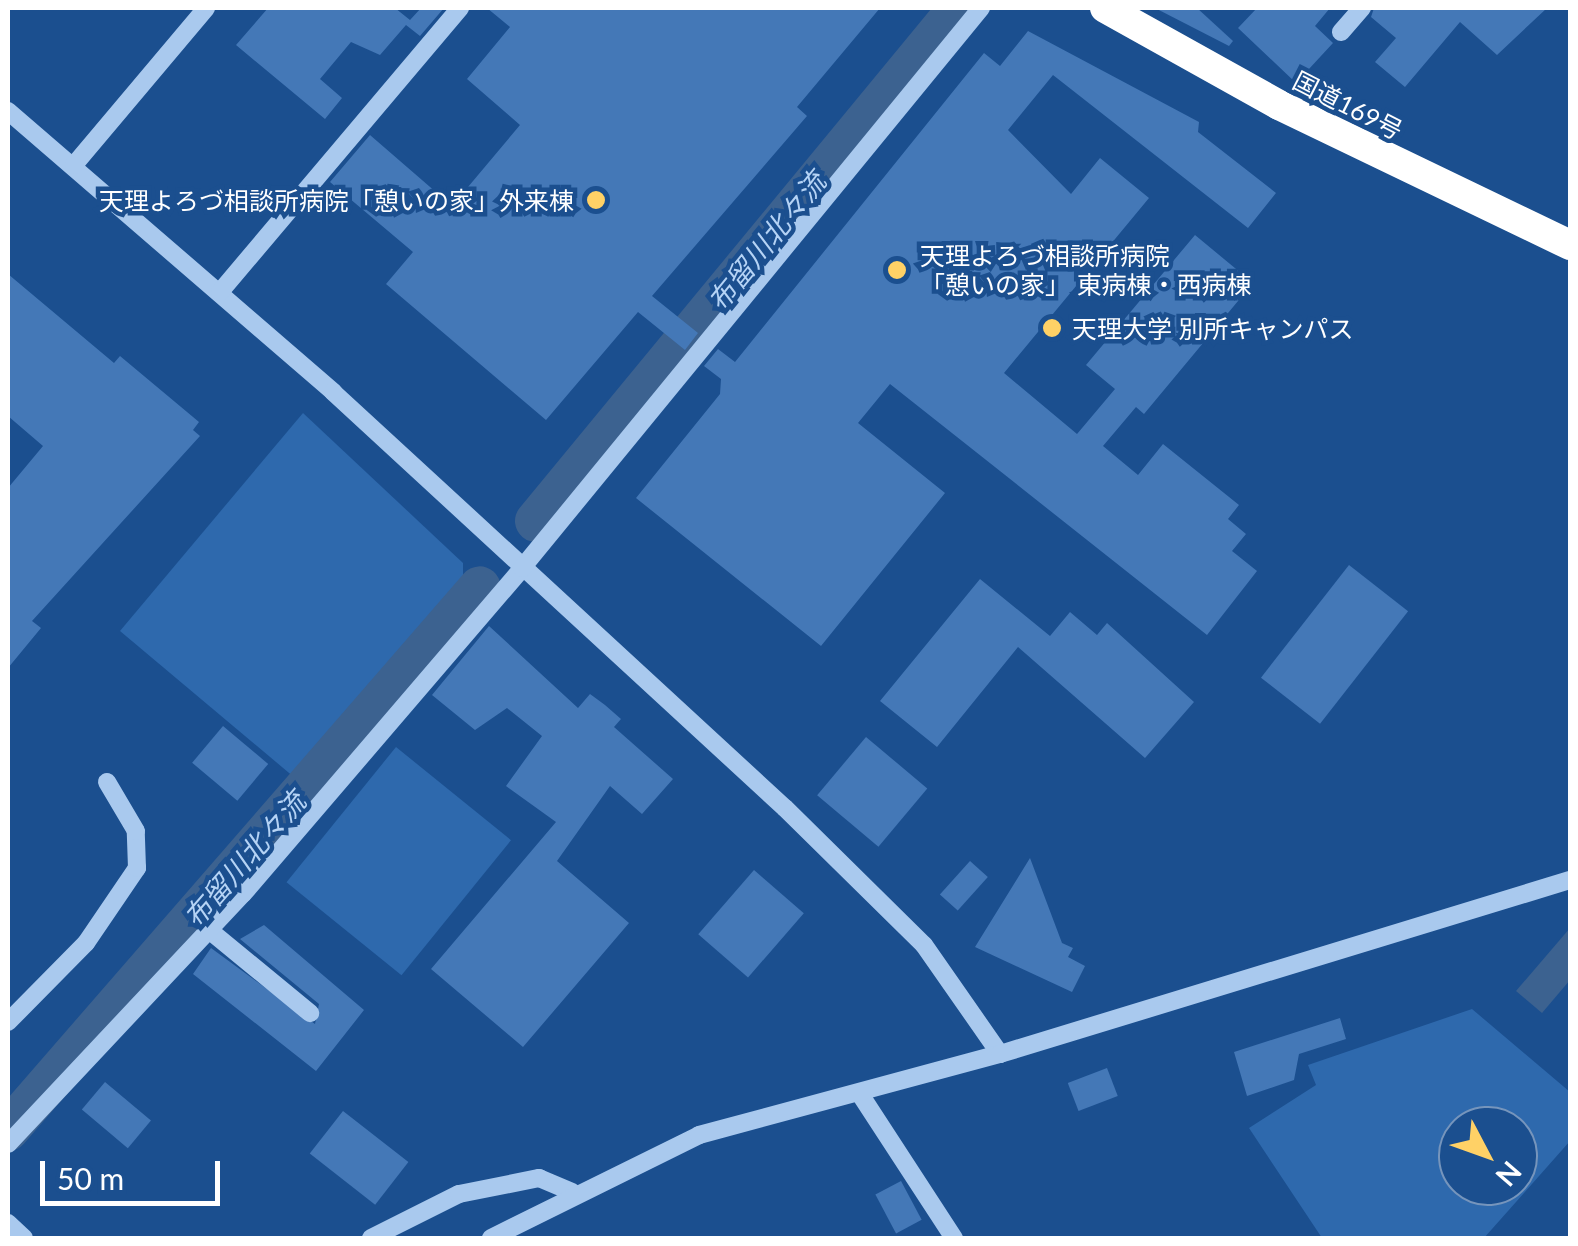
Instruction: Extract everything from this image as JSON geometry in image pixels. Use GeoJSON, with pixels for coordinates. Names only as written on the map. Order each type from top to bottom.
{"type":"FeatureCollection","features":[{"type":"Feature","properties":{"kind":"highway","name":"国道169号"},"geometry":{"type":"LineString","coordinates":[[1105,8],[1279,104],[1570,245]]}},
{"type":"Feature","properties":{"kind":"street"},"geometry":{"type":"LineString","coordinates":[[74,165],[206,8]]}},
{"type":"Feature","properties":{"kind":"street"},"geometry":{"type":"LineString","coordinates":[[220,292],[460,8]]}},
{"type":"Feature","properties":{"kind":"street"},"geometry":{"type":"LineString","coordinates":[[8,1144],[209,930],[980,8]]}},
{"type":"Feature","properties":{"kind":"street"},"geometry":{"type":"LineString","coordinates":[[1341,32],[1362,8]]}},
{"type":"Feature","properties":{"kind":"street"},"geometry":{"type":"LineString","coordinates":[[8,111],[220,292],[492,540],[924,945],[1000,1054]]}},
{"type":"Feature","properties":{"kind":"street"},"geometry":{"type":"LineString","coordinates":[[13,1018],[124,898],[137,868],[136,830],[107,782]]}},
{"type":"Feature","properties":{"kind":"street"},"geometry":{"type":"LineString","coordinates":[[491,1238],[572,1192],[699,1135],[1000,1054],[1570,880]]}},
{"type":"Feature","properties":{"kind":"street"},"geometry":{"type":"LineString","coordinates":[[209,930],[310,1013]]}},
{"type":"Feature","properties":{"kind":"street"},"geometry":{"type":"LineString","coordinates":[[860,1094],[954,1238]]}},
{"type":"Feature","properties":{"kind":"street"},"geometry":{"type":"LineString","coordinates":[[371,1238],[459,1194],[538,1178],[572,1192]]}},
{"type":"Feature","properties":{"kind":"street"},"geometry":{"type":"LineString","coordinates":[[8,1224],[24,1238]]}},
{"type":"Feature","properties":{"kind":"shaded area"},"geometry":{"type":"Polygon","coordinates":[[[303,413],[463,563],[463,584],[301,783],[120,631],[303,413]]]}},
{"type":"Feature","properties":{"kind":"shaded area"},"geometry":{"type":"Polygon","coordinates":[[[396,747],[511,840],[402,975],[286,882],[396,747]]]}},
{"type":"Feature","properties":{"kind":"shaded area"},"geometry":{"type":"Polygon","coordinates":[[[1570,928],[1570,980],[1542,1013],[1516,991],[1570,928]]]}},
{"type":"Feature","properties":{"kind":"shaded area"},"geometry":{"type":"Polygon","coordinates":[[[1472,1009],[1570,1092],[1570,1141],[1538,1177],[1538,1106],[1438,1106],[1438,1206],[1512,1206],[1484,1238],[1322,1238],[1249,1128],[1316,1085],[1308,1065],[1472,1009]]]}},
{"type":"Feature","properties":{"kind":"building"},"geometry":{"type":"Polygon","coordinates":[[[268,8],[395,8],[410,20],[421,8],[444,8],[420,36],[406,25],[380,55],[351,42],[320,79],[342,98],[325,119],[236,45],[268,8]]]}},
{"type":"Feature","properties":{"kind":"building","name":"天理よろづ相談所病院「憩いの家」外来棟"},"geometry":{"type":"Polygon","coordinates":[[[487,8],[880,8],[797,107],[807,116],[652,296],[698,333],[685,350],[638,312],[546,420],[386,284],[413,252],[330,182],[370,135],[452,206],[520,125],[467,79],[510,27],[487,8]]]}},
{"type":"Feature","properties":{"kind":"building"},"geometry":{"type":"Polygon","coordinates":[[[1155,8],[1197,8],[1233,41],[1229,46],[1155,8]]]}},
{"type":"Feature","properties":{"kind":"building"},"geometry":{"type":"Polygon","coordinates":[[[1257,8],[1330,8],[1315,26],[1333,43],[1296,83],[1238,28],[1257,8]]]}},
{"type":"Feature","properties":{"kind":"building"},"geometry":{"type":"Polygon","coordinates":[[[1374,8],[1547,8],[1497,55],[1460,22],[1405,87],[1375,62],[1396,38],[1371,17],[1374,8]]]}},
{"type":"Feature","properties":{"kind":"building"},"geometry":{"type":"Polygon","coordinates":[[[1028,31],[1199,122],[1198,132],[1276,193],[1248,228],[1053,75],[1008,130],[1071,194],[1100,158],[1149,198],[1004,373],[1077,434],[1115,389],[1086,365],[1195,235],[1253,283],[1144,414],[1136,407],[1103,446],[1138,475],[1163,444],[1239,505],[1228,519],[1246,534],[1232,551],[1257,571],[1207,635],[890,384],[858,423],[945,493],[821,646],[636,498],[720,394],[721,379],[704,366],[718,349],[735,362],[984,53],[1000,66],[1028,31]]]}},
{"type":"Feature","properties":{"kind":"building"},"geometry":{"type":"Polygon","coordinates":[[[8,274],[114,363],[120,356],[199,422],[193,430],[200,436],[32,621],[41,628],[8,668],[8,488],[43,446],[8,416],[8,274]]]}},
{"type":"Feature","properties":{"kind":"building"},"geometry":{"type":"Polygon","coordinates":[[[1349,565],[1408,611],[1320,724],[1261,678],[1349,565]]]}},
{"type":"Feature","properties":{"kind":"building"},"geometry":{"type":"Polygon","coordinates":[[[980,579],[1050,636],[1070,612],[1097,635],[1107,623],[1194,702],[1145,758],[1018,647],[937,747],[880,701],[980,579]]]}},
{"type":"Feature","properties":{"kind":"building"},"geometry":{"type":"Polygon","coordinates":[[[489,626],[578,708],[590,694],[605,705],[621,719],[614,727],[673,779],[642,814],[610,786],[557,861],[629,923],[523,1047],[431,969],[556,822],[506,786],[542,736],[507,708],[475,730],[432,695],[489,626]]]}},
{"type":"Feature","properties":{"kind":"building"},"geometry":{"type":"Polygon","coordinates":[[[223,726],[268,764],[237,801],[192,763],[223,726]]]}},
{"type":"Feature","properties":{"kind":"building"},"geometry":{"type":"Polygon","coordinates":[[[866,737],[927,788],[878,847],[817,795],[866,737]]]}},
{"type":"Feature","properties":{"kind":"building"},"geometry":{"type":"Polygon","coordinates":[[[1030,858],[1062,943],[1073,948],[1068,957],[1085,966],[1072,992],[975,947],[1030,858]]]}},
{"type":"Feature","properties":{"kind":"building"},"geometry":{"type":"Polygon","coordinates":[[[970,861],[988,877],[958,911],[940,894],[970,861]]]}},
{"type":"Feature","properties":{"kind":"building"},"geometry":{"type":"Polygon","coordinates":[[[754,870],[804,913],[748,977],[698,934],[754,870]]]}},
{"type":"Feature","properties":{"kind":"building"},"geometry":{"type":"Polygon","coordinates":[[[264,925],[364,1010],[316,1071],[193,974],[211,948],[315,1024],[319,1004],[240,939],[264,925]]]}},
{"type":"Feature","properties":{"kind":"building"},"geometry":{"type":"Polygon","coordinates":[[[1340,1018],[1346,1039],[1299,1054],[1294,1080],[1247,1096],[1234,1052],[1340,1018]]]}},
{"type":"Feature","properties":{"kind":"building"},"geometry":{"type":"Polygon","coordinates":[[[1107,1068],[1118,1096],[1079,1111],[1068,1083],[1107,1068]]]}},
{"type":"Feature","properties":{"kind":"building"},"geometry":{"type":"Polygon","coordinates":[[[105,1082],[151,1121],[128,1148],[82,1110],[105,1082]]]}},
{"type":"Feature","properties":{"kind":"building"},"geometry":{"type":"Polygon","coordinates":[[[343,1111],[408,1162],[375,1205],[310,1154],[343,1111]]]}},
{"type":"Feature","properties":{"kind":"building"},"geometry":{"type":"Polygon","coordinates":[[[901,1181],[922,1220],[896,1233],[875,1195],[901,1181]]]}},
{"type":"Feature","properties":{"kind":"waterway","name":"布留川北々流"},"geometry":{"type":"LineString","coordinates":[[536,521],[959,8]]}},
{"type":"Feature","properties":{"kind":"waterway","name":"布留川北々流"},"geometry":{"type":"LineString","coordinates":[[8,1130],[480,587]]}},
{"type":"Feature","properties":{"kind":"place","name":"天理よろづ相談所病院「憩いの家」外来棟"},"geometry":{"type":"Point","coordinates":[596,200]}},
{"type":"Feature","properties":{"kind":"place","name":"天理よろづ相談所病院 「憩いの家」 東病棟・西病棟"},"geometry":{"type":"Point","coordinates":[897,270]}},
{"type":"Feature","properties":{"kind":"place","name":"天理大学 別所キャンパス"},"geometry":{"type":"Point","coordinates":[1052,328]}}]}
